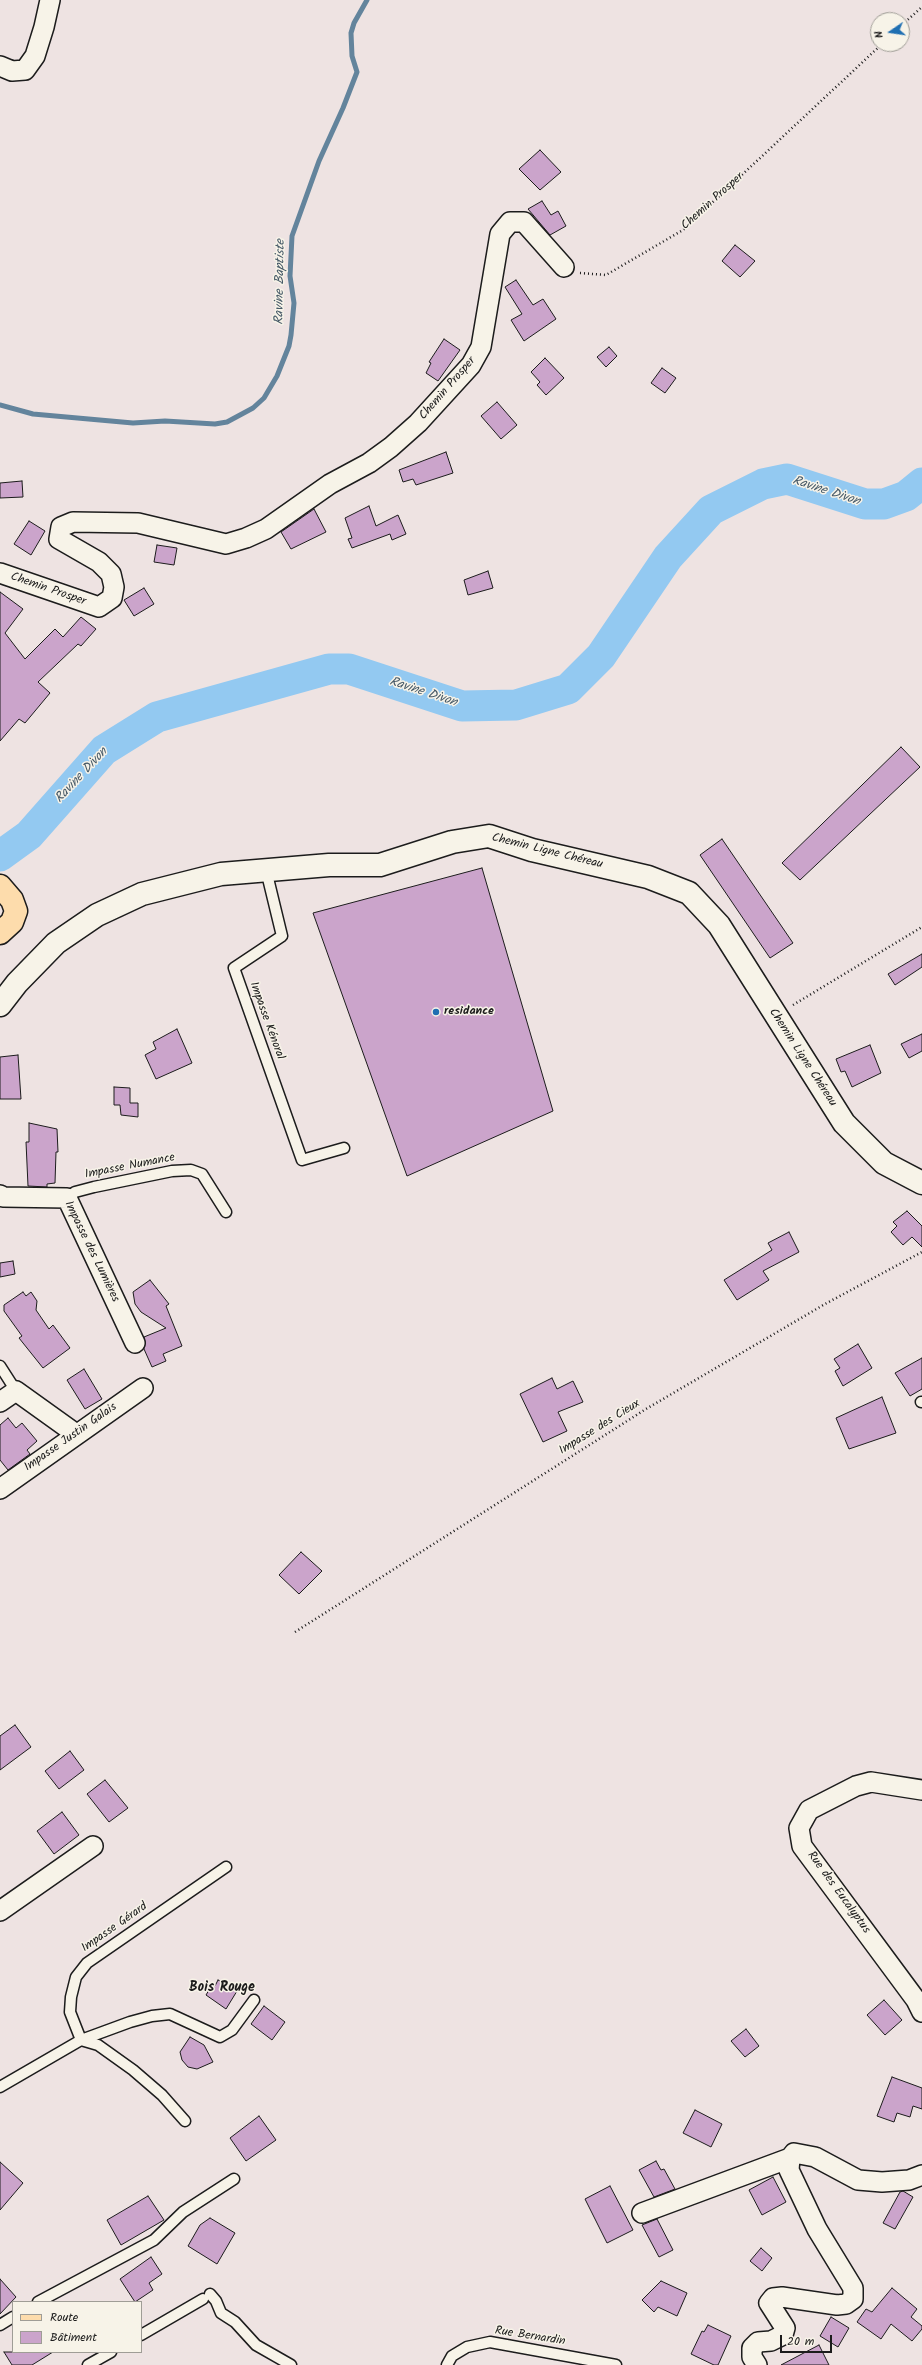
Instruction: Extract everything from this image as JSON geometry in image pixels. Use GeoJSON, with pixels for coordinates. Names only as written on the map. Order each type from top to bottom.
{"type":"FeatureCollection","features":[{"type":"Feature","properties":{"kind":"main road"},"geometry":{"type":"LineString","coordinates":[[0,933],[12,922],[16,912],[6,893]]}},
{"type":"Feature","properties":{"kind":"street"},"geometry":{"type":"LineString","coordinates":[[0,66],[12,71],[25,70],[37,49],[44,28],[50,0]]}},
{"type":"Feature","properties":{"kind":"street","name":"Chemin Prosper"},"geometry":{"type":"LineString","coordinates":[[0,573],[99,607],[112,598],[114,587],[112,574],[99,562],[59,539],[61,527],[73,522],[138,523],[226,544],[246,538],[266,529],[330,484],[369,463],[391,447],[418,423],[471,365],[481,347],[500,234],[510,222],[524,222],[564,267]]}},
{"type":"Feature","properties":{"kind":"street","name":"Chemin Ligne Chéreau"},"geometry":{"type":"LineString","coordinates":[[0,1005],[17,983],[56,944],[97,915],[142,894],[221,874],[329,865],[380,865],[452,842],[489,836],[532,850],[648,877],[689,893],[719,925],[775,1016],[844,1123],[884,1163],[922,1183]]}},
{"type":"Feature","properties":{"kind":"street","name":"Impasse des Lumières"},"geometry":{"type":"LineString","coordinates":[[0,1195],[3,1197],[67,1198],[135,1343]]}},
{"type":"Feature","properties":{"kind":"street","name":"Impasse Justin Galais"},"geometry":{"type":"LineString","coordinates":[[0,1489],[143,1388]]}},
{"type":"Feature","properties":{"kind":"street"},"geometry":{"type":"LineString","coordinates":[[0,1402],[16,1391],[76,1434]]}},
{"type":"Feature","properties":{"kind":"street","name":"Rue des Eucalyptus"},"geometry":{"type":"LineString","coordinates":[[922,1790],[871,1782],[856,1786],[810,1810],[799,1828],[802,1846],[916,2000],[922,2012]]}},
{"type":"Feature","properties":{"kind":"street"},"geometry":{"type":"LineString","coordinates":[[0,1911],[93,1846]]}},
{"type":"Feature","properties":{"kind":"street"},"geometry":{"type":"LineString","coordinates":[[642,2213],[790,2158],[794,2153],[802,2153],[815,2157],[858,2180],[909,2180],[922,2175]]}},
{"type":"Feature","properties":{"kind":"street"},"geometry":{"type":"LineString","coordinates":[[757,2365],[752,2357],[752,2348],[758,2342],[771,2341],[783,2335],[785,2328],[769,2303],[773,2298],[782,2297],[837,2305],[846,2304],[853,2299],[853,2288],[817,2229],[789,2170],[790,2158]]}},
{"type":"Feature","properties":{"kind":"lane","name":"Impasse Kénoral"},"geometry":{"type":"LineString","coordinates":[[266,870],[282,936],[234,968],[302,1160],[344,1148]]}},
{"type":"Feature","properties":{"kind":"lane","name":"Impasse Numance"},"geometry":{"type":"LineString","coordinates":[[67,1198],[76,1192],[94,1187],[172,1171],[190,1170],[202,1174],[226,1212]]}},
{"type":"Feature","properties":{"kind":"lane"},"geometry":{"type":"LineString","coordinates":[[0,1366],[16,1391]]}},
{"type":"Feature","properties":{"kind":"lane","name":"Impasse Gérard"},"geometry":{"type":"LineString","coordinates":[[81,2040],[70,2012],[71,1997],[76,1978],[87,1963],[226,1867]]}},
{"type":"Feature","properties":{"kind":"lane"},"geometry":{"type":"LineString","coordinates":[[0,2088],[81,2040],[130,2022],[152,2016],[170,2014],[220,2037],[232,2030],[254,2000]]}},
{"type":"Feature","properties":{"kind":"lane"},"geometry":{"type":"LineString","coordinates":[[81,2040],[98,2045],[133,2070],[162,2095],[185,2121]]}},
{"type":"Feature","properties":{"kind":"lane"},"geometry":{"type":"LineString","coordinates":[[40,2301],[154,2240],[183,2212],[234,2180]]}},
{"type":"Feature","properties":{"kind":"lane"},"geometry":{"type":"LineString","coordinates":[[142,2334],[207,2296],[216,2301],[221,2313],[236,2322],[256,2345],[291,2365]]}},
{"type":"Feature","properties":{"kind":"lane"},"geometry":{"type":"LineString","coordinates":[[0,2325],[12,2318]]}},
{"type":"Feature","properties":{"kind":"lane","name":"Rue Bernardin"},"geometry":{"type":"LineString","coordinates":[[447,2365],[452,2356],[468,2347],[490,2342],[616,2365]]}},
{"type":"Feature","properties":{"kind":"lane"},"geometry":{"type":"LineString","coordinates":[[88,2365],[109,2353]]}},
{"type":"Feature","properties":{"kind":"path"},"geometry":{"type":"LineString","coordinates":[[910,18],[922,7]]}},
{"type":"Feature","properties":{"kind":"path","name":"Chemin Prosper"},"geometry":{"type":"LineString","coordinates":[[564,267],[583,275],[606,275],[683,230],[873,52]]}},
{"type":"Feature","properties":{"kind":"path"},"geometry":{"type":"LineString","coordinates":[[775,1016],[922,927]]}},
{"type":"Feature","properties":{"kind":"path","name":"Impasse des Cieux"},"geometry":{"type":"LineString","coordinates":[[295,1632],[646,1410],[825,1304],[922,1252]]}},
{"type":"Feature","properties":{"kind":"building"},"geometry":{"type":"Polygon","coordinates":[[[540,150],[561,172],[540,190],[519,169],[540,150]]]}},
{"type":"Feature","properties":{"kind":"building"},"geometry":{"type":"Polygon","coordinates":[[[542,201],[551,215],[558,211],[566,226],[550,235],[528,209],[542,201]]]}},
{"type":"Feature","properties":{"kind":"building"},"geometry":{"type":"Polygon","coordinates":[[[735,245],[755,261],[740,277],[722,261],[735,245]]]}},
{"type":"Feature","properties":{"kind":"building"},"geometry":{"type":"Polygon","coordinates":[[[516,280],[533,305],[543,299],[556,319],[524,341],[511,320],[522,314],[505,287],[516,280]]]}},
{"type":"Feature","properties":{"kind":"building"},"geometry":{"type":"Polygon","coordinates":[[[444,339],[460,350],[438,381],[426,373],[431,363],[429,362],[444,339]]]}},
{"type":"Feature","properties":{"kind":"building"},"geometry":{"type":"Polygon","coordinates":[[[609,347],[617,356],[606,367],[597,357],[609,347]]]}},
{"type":"Feature","properties":{"kind":"building"},"geometry":{"type":"Polygon","coordinates":[[[545,358],[564,378],[546,395],[537,385],[540,382],[531,372],[545,358]]]}},
{"type":"Feature","properties":{"kind":"building"},"geometry":{"type":"Polygon","coordinates":[[[662,368],[676,378],[665,393],[651,383],[662,368]]]}},
{"type":"Feature","properties":{"kind":"building"},"geometry":{"type":"Polygon","coordinates":[[[497,402],[517,425],[501,439],[481,416],[497,402]]]}},
{"type":"Feature","properties":{"kind":"building"},"geometry":{"type":"Polygon","coordinates":[[[446,452],[453,473],[416,485],[413,479],[403,482],[399,470],[446,452]]]}},
{"type":"Feature","properties":{"kind":"building"},"geometry":{"type":"Polygon","coordinates":[[[22,481],[23,497],[0,498],[0,483],[22,481]]]}},
{"type":"Feature","properties":{"kind":"building"},"geometry":{"type":"Polygon","coordinates":[[[369,506],[376,526],[398,515],[406,534],[392,540],[390,534],[352,548],[348,539],[352,538],[345,518],[369,506]]]}},
{"type":"Feature","properties":{"kind":"building"},"geometry":{"type":"Polygon","coordinates":[[[314,509],[326,532],[291,549],[281,532],[314,509]]]}},
{"type":"Feature","properties":{"kind":"building"},"geometry":{"type":"Polygon","coordinates":[[[29,521],[45,531],[31,555],[14,544],[29,521]]]}},
{"type":"Feature","properties":{"kind":"building"},"geometry":{"type":"Polygon","coordinates":[[[157,545],[177,548],[174,565],[154,562],[157,545]]]}},
{"type":"Feature","properties":{"kind":"building"},"geometry":{"type":"Polygon","coordinates":[[[488,571],[493,588],[468,595],[464,580],[488,571]]]}},
{"type":"Feature","properties":{"kind":"building"},"geometry":{"type":"Polygon","coordinates":[[[144,588],[154,604],[134,616],[124,600],[144,588]]]}},
{"type":"Feature","properties":{"kind":"building"},"geometry":{"type":"Polygon","coordinates":[[[0,592],[23,609],[5,633],[25,659],[55,629],[63,637],[81,617],[96,629],[81,646],[78,644],[38,682],[50,693],[25,723],[19,719],[0,741],[0,592]]]}},
{"type":"Feature","properties":{"kind":"building"},"geometry":{"type":"Polygon","coordinates":[[[901,747],[920,767],[800,880],[782,863],[901,747]]]}},
{"type":"Feature","properties":{"kind":"building"},"geometry":{"type":"Polygon","coordinates":[[[722,839],[793,943],[770,958],[700,855],[722,839]]]}},
{"type":"Feature","properties":{"kind":"building","name":"residance"},"geometry":{"type":"Polygon","coordinates":[[[482,868],[553,1111],[407,1176],[313,913],[482,868]]]}},
{"type":"Feature","properties":{"kind":"building"},"geometry":{"type":"Polygon","coordinates":[[[922,954],[922,967],[895,985],[888,974],[922,954]]]}},
{"type":"Feature","properties":{"kind":"building"},"geometry":{"type":"Polygon","coordinates":[[[177,1029],[192,1063],[156,1079],[145,1055],[156,1049],[153,1042],[177,1029]]]}},
{"type":"Feature","properties":{"kind":"building"},"geometry":{"type":"Polygon","coordinates":[[[922,1034],[922,1051],[909,1058],[901,1044],[922,1034]]]}},
{"type":"Feature","properties":{"kind":"building"},"geometry":{"type":"Polygon","coordinates":[[[870,1045],[881,1073],[852,1087],[845,1071],[841,1072],[836,1059],[870,1045]]]}},
{"type":"Feature","properties":{"kind":"building"},"geometry":{"type":"Polygon","coordinates":[[[18,1055],[21,1099],[0,1099],[0,1057],[18,1055]]]}},
{"type":"Feature","properties":{"kind":"building"},"geometry":{"type":"Polygon","coordinates":[[[114,1087],[130,1088],[130,1103],[138,1103],[138,1117],[121,1115],[120,1105],[114,1105],[114,1087]]]}},
{"type":"Feature","properties":{"kind":"building"},"geometry":{"type":"Polygon","coordinates":[[[29,1123],[57,1129],[58,1152],[56,1152],[55,1183],[47,1184],[47,1187],[28,1186],[26,1142],[29,1142],[29,1123]]]}},
{"type":"Feature","properties":{"kind":"building"},"geometry":{"type":"Polygon","coordinates":[[[907,1211],[922,1226],[922,1247],[912,1237],[903,1245],[891,1232],[897,1226],[893,1222],[907,1211]]]}},
{"type":"Feature","properties":{"kind":"building"},"geometry":{"type":"Polygon","coordinates":[[[789,1232],[799,1252],[763,1271],[769,1280],[737,1300],[724,1280],[772,1250],[768,1243],[789,1232]]]}},
{"type":"Feature","properties":{"kind":"building"},"geometry":{"type":"Polygon","coordinates":[[[13,1261],[15,1274],[0,1277],[0,1263],[13,1261]]]}},
{"type":"Feature","properties":{"kind":"building"},"geometry":{"type":"Polygon","coordinates":[[[150,1280],[169,1304],[166,1306],[182,1346],[163,1354],[166,1361],[152,1367],[144,1349],[144,1337],[166,1328],[141,1312],[135,1304],[133,1292],[150,1280]]]}},
{"type":"Feature","properties":{"kind":"building"},"geometry":{"type":"Polygon","coordinates":[[[23,1292],[26,1296],[31,1292],[37,1301],[36,1310],[49,1329],[53,1325],[70,1348],[43,1368],[19,1338],[22,1336],[4,1311],[4,1305],[23,1292]]]}},
{"type":"Feature","properties":{"kind":"building"},"geometry":{"type":"Polygon","coordinates":[[[858,1344],[872,1368],[843,1386],[835,1371],[840,1368],[834,1359],[858,1344]]]}},
{"type":"Feature","properties":{"kind":"building"},"geometry":{"type":"Polygon","coordinates":[[[922,1358],[922,1389],[910,1396],[895,1373],[922,1358]]]}},
{"type":"Feature","properties":{"kind":"building"},"geometry":{"type":"Polygon","coordinates":[[[84,1369],[102,1399],[85,1409],[67,1380],[84,1369]]]}},
{"type":"Feature","properties":{"kind":"building"},"geometry":{"type":"Polygon","coordinates":[[[552,1378],[557,1389],[573,1381],[583,1402],[558,1412],[567,1431],[543,1442],[520,1394],[552,1378]]]}},
{"type":"Feature","properties":{"kind":"building"},"geometry":{"type":"Polygon","coordinates":[[[882,1397],[896,1433],[849,1449],[836,1418],[882,1397]]]}},
{"type":"Feature","properties":{"kind":"building"},"geometry":{"type":"Polygon","coordinates":[[[8,1418],[16,1428],[22,1423],[37,1441],[27,1450],[30,1454],[8,1470],[0,1460],[0,1425],[8,1418]]]}},
{"type":"Feature","properties":{"kind":"building"},"geometry":{"type":"Polygon","coordinates":[[[301,1552],[322,1571],[299,1594],[279,1575],[301,1552]]]}},
{"type":"Feature","properties":{"kind":"building"},"geometry":{"type":"Polygon","coordinates":[[[15,1725],[31,1747],[0,1770],[0,1736],[15,1725]]]}},
{"type":"Feature","properties":{"kind":"building"},"geometry":{"type":"Polygon","coordinates":[[[70,1751],[84,1770],[59,1789],[45,1771],[70,1751]]]}},
{"type":"Feature","properties":{"kind":"building"},"geometry":{"type":"Polygon","coordinates":[[[105,1780],[128,1808],[109,1822],[87,1794],[105,1780]]]}},
{"type":"Feature","properties":{"kind":"building"},"geometry":{"type":"Polygon","coordinates":[[[62,1812],[79,1835],[54,1854],[37,1831],[62,1812]]]}},
{"type":"Feature","properties":{"kind":"building"},"geometry":{"type":"Polygon","coordinates":[[[218,1980],[237,1991],[226,2009],[206,1995],[212,1985],[215,1986],[218,1980]]]}},
{"type":"Feature","properties":{"kind":"building"},"geometry":{"type":"Polygon","coordinates":[[[884,2000],[902,2020],[885,2035],[867,2015],[884,2000]]]}},
{"type":"Feature","properties":{"kind":"building"},"geometry":{"type":"Polygon","coordinates":[[[264,2006],[285,2022],[272,2040],[251,2024],[264,2006]]]}},
{"type":"Feature","properties":{"kind":"building"},"geometry":{"type":"Polygon","coordinates":[[[746,2029],[759,2046],[745,2057],[731,2041],[746,2029]]]}},
{"type":"Feature","properties":{"kind":"building"},"geometry":{"type":"Polygon","coordinates":[[[190,2037],[204,2045],[213,2062],[197,2069],[188,2067],[182,2060],[180,2052],[190,2037]]]}},
{"type":"Feature","properties":{"kind":"building"},"geometry":{"type":"Polygon","coordinates":[[[892,2077],[922,2088],[922,2109],[913,2106],[910,2117],[897,2113],[894,2122],[877,2116],[892,2077]]]}},
{"type":"Feature","properties":{"kind":"building"},"geometry":{"type":"Polygon","coordinates":[[[695,2110],[722,2124],[711,2147],[683,2133],[695,2110]]]}},
{"type":"Feature","properties":{"kind":"building"},"geometry":{"type":"Polygon","coordinates":[[[259,2116],[276,2140],[246,2161],[230,2138],[259,2116]]]}},
{"type":"Feature","properties":{"kind":"building"},"geometry":{"type":"Polygon","coordinates":[[[656,2161],[661,2170],[664,2169],[675,2189],[654,2197],[639,2170],[656,2161]]]}},
{"type":"Feature","properties":{"kind":"building"},"geometry":{"type":"Polygon","coordinates":[[[0,2162],[23,2183],[0,2210],[0,2162]]]}},
{"type":"Feature","properties":{"kind":"building"},"geometry":{"type":"Polygon","coordinates":[[[773,2177],[786,2202],[762,2215],[749,2190],[773,2177]]]}},
{"type":"Feature","properties":{"kind":"building"},"geometry":{"type":"Polygon","coordinates":[[[610,2186],[633,2230],[607,2243],[585,2199],[610,2186]]]}},
{"type":"Feature","properties":{"kind":"building"},"geometry":{"type":"Polygon","coordinates":[[[903,2191],[913,2197],[895,2229],[883,2223],[900,2192],[903,2191]]]}},
{"type":"Feature","properties":{"kind":"building"},"geometry":{"type":"Polygon","coordinates":[[[148,2196],[164,2220],[121,2245],[107,2220],[148,2196]]]}},
{"type":"Feature","properties":{"kind":"building"},"geometry":{"type":"Polygon","coordinates":[[[210,2218],[235,2233],[217,2264],[188,2246],[200,2225],[210,2218]]]}},
{"type":"Feature","properties":{"kind":"building"},"geometry":{"type":"Polygon","coordinates":[[[657,2219],[673,2250],[659,2257],[642,2225],[657,2219]]]}},
{"type":"Feature","properties":{"kind":"building"},"geometry":{"type":"Polygon","coordinates":[[[761,2248],[772,2258],[762,2271],[750,2261],[761,2248]]]}},
{"type":"Feature","properties":{"kind":"building"},"geometry":{"type":"Polygon","coordinates":[[[151,2257],[162,2274],[149,2283],[153,2290],[136,2301],[134,2301],[120,2279],[151,2257]]]}},
{"type":"Feature","properties":{"kind":"building"},"geometry":{"type":"Polygon","coordinates":[[[0,2279],[16,2297],[0,2314],[0,2279]]]}},
{"type":"Feature","properties":{"kind":"building"},"geometry":{"type":"Polygon","coordinates":[[[661,2281],[687,2293],[677,2316],[658,2307],[654,2312],[642,2300],[661,2281]]]}},
{"type":"Feature","properties":{"kind":"building"},"geometry":{"type":"Polygon","coordinates":[[[892,2288],[917,2309],[911,2317],[922,2326],[922,2329],[912,2341],[891,2324],[881,2339],[857,2322],[866,2309],[872,2312],[892,2288]]]}},
{"type":"Feature","properties":{"kind":"building"},"geometry":{"type":"Polygon","coordinates":[[[831,2317],[849,2328],[838,2347],[820,2336],[831,2317]]]}},
{"type":"Feature","properties":{"kind":"building"},"geometry":{"type":"Polygon","coordinates":[[[708,2325],[731,2336],[718,2365],[714,2365],[691,2354],[702,2331],[704,2332],[708,2325]]]}},
{"type":"Feature","properties":{"kind":"building"},"geometry":{"type":"Polygon","coordinates":[[[819,2345],[829,2365],[781,2365],[819,2345]]]}},
{"type":"Feature","properties":{"kind":"building"},"geometry":{"type":"Polygon","coordinates":[[[4,2352],[51,2353],[32,2365],[12,2365],[4,2352]]]}},
{"type":"Feature","properties":{"kind":"waterway","name":"Ravine Baptiste"},"geometry":{"type":"LineString","coordinates":[[0,405],[33,414],[133,423],[165,421],[215,424],[227,422],[253,408],[264,398],[277,376],[289,346],[291,335],[294,303],[290,276],[292,236],[319,161],[343,108],[357,72],[352,56],[351,33],[354,23],[367,0]]}},
{"type":"Feature","properties":{"kind":"waterway","name":"Ravine Divon"},"geometry":{"type":"LineString","coordinates":[[0,856],[29,835],[104,750],[157,717],[329,669],[349,669],[462,706],[516,705],[568,689],[601,656],[668,557],[711,510],[763,484],[787,479],[865,504],[884,504],[906,496],[922,483]]}},
{"type":"Feature","properties":{"kind":"place","name":"residance"},"geometry":{"type":"Point","coordinates":[436,1012]}},
{"type":"Feature","properties":{"kind":"district","name":"Bois Rouge"},"geometry":{"type":"Point","coordinates":[222,1989]}}]}
